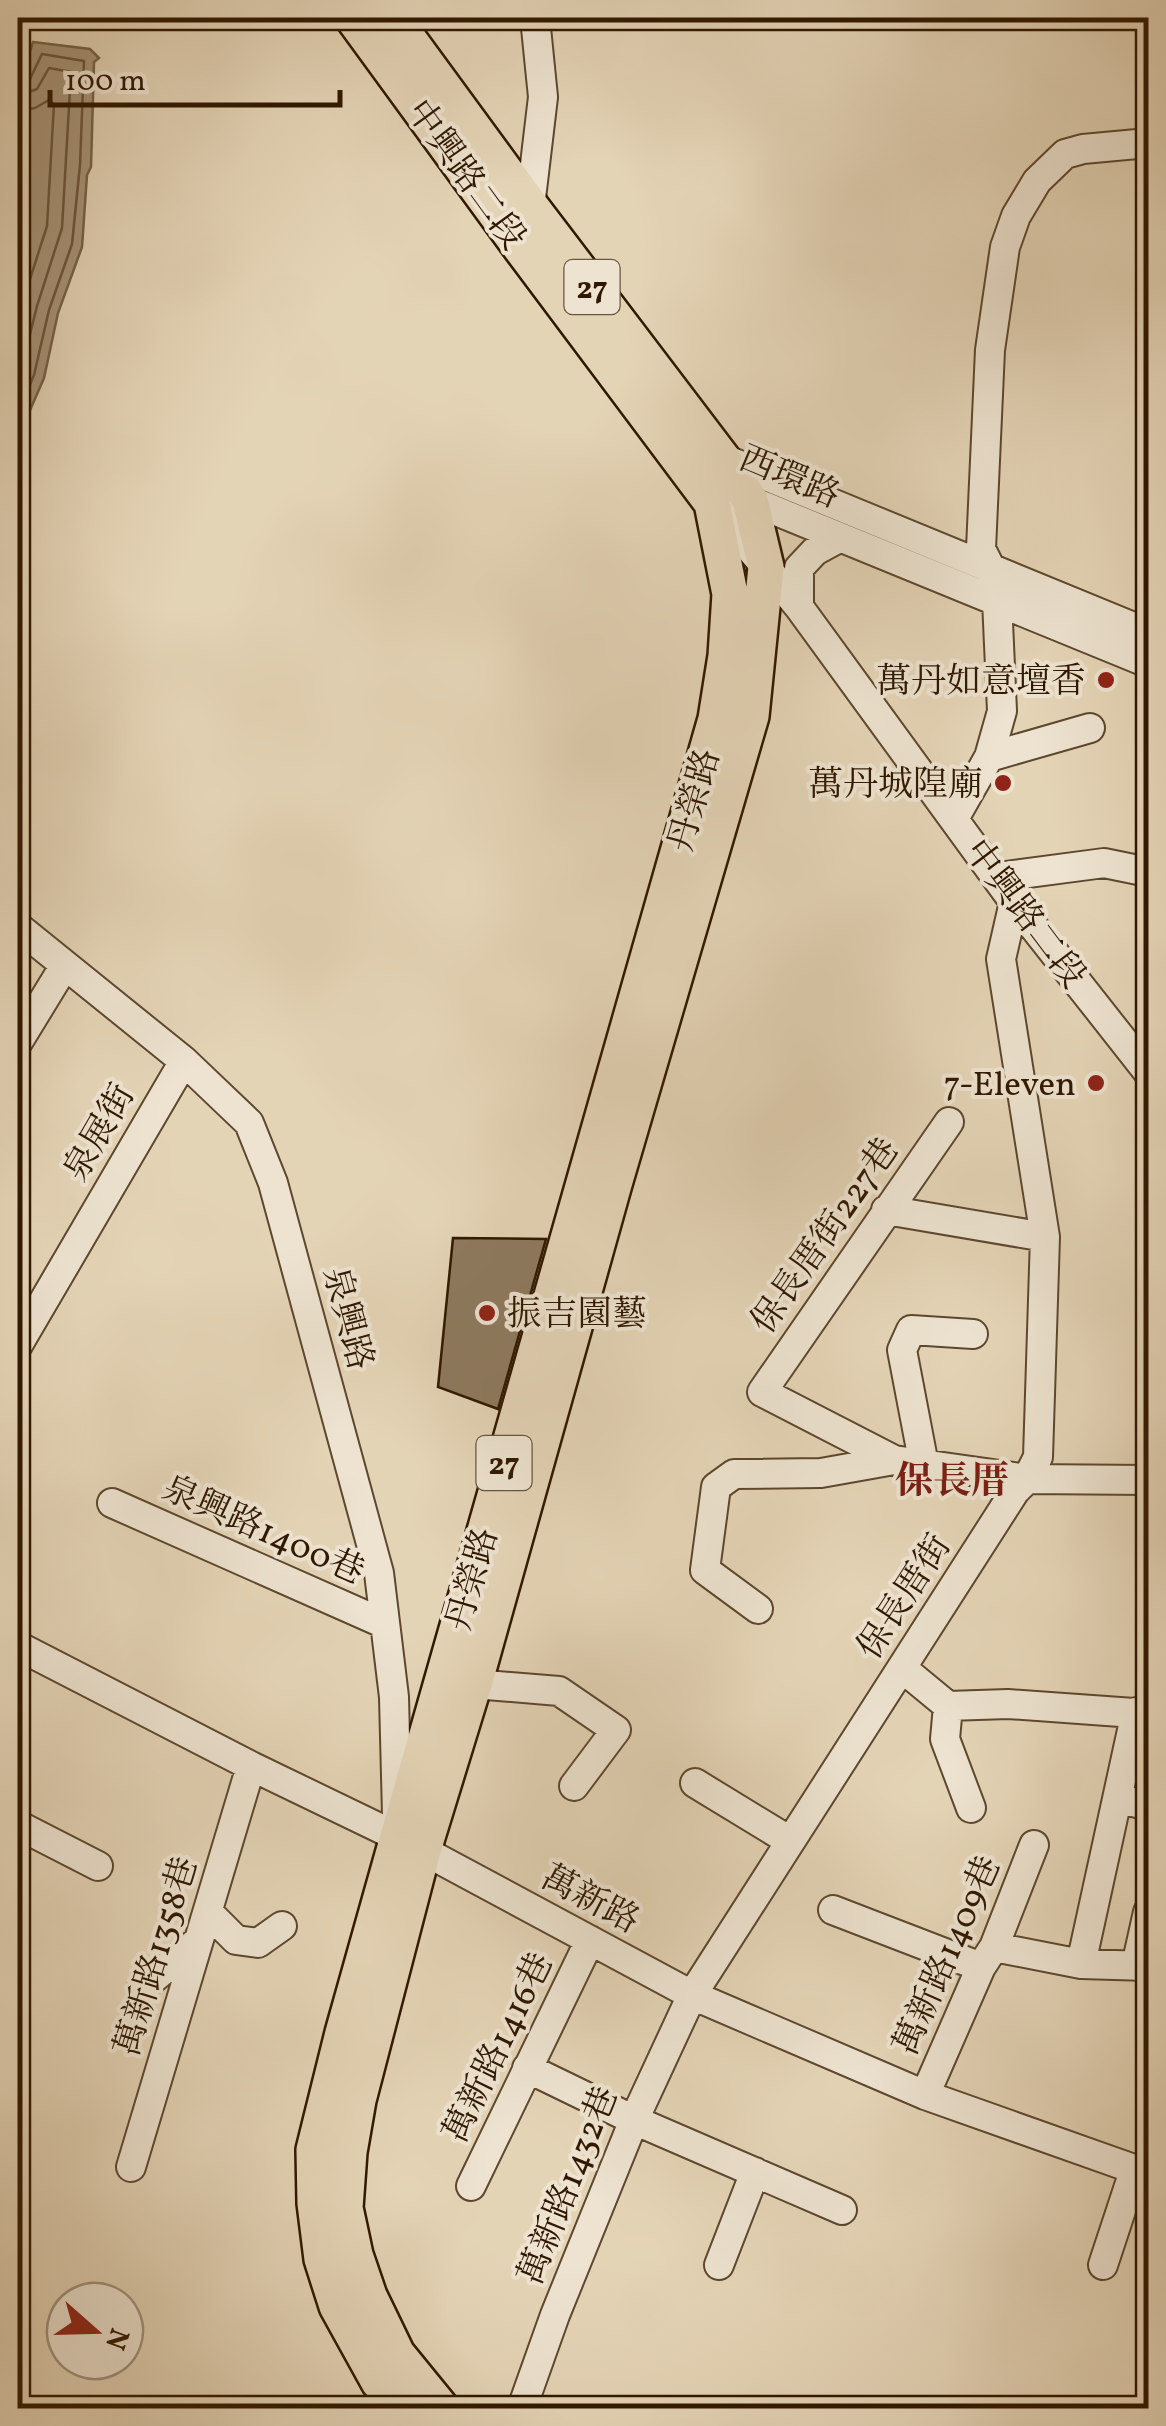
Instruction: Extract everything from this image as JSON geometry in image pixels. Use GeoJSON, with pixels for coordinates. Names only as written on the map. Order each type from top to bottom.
{"type":"FeatureCollection","features":[{"type":"Feature","properties":{"kind":"main road","name":"中興路二段"},"geometry":{"type":"LineString","coordinates":[[353,18],[518,244],[709,479],[750,500],[766,567]]}},
{"type":"Feature","properties":{"kind":"main road","name":"中興路二段"},"geometry":{"type":"LineString","coordinates":[[394,18],[532,208],[709,479]]}},
{"type":"Feature","properties":{"kind":"main road","name":"丹榮路"},"geometry":{"type":"LineString","coordinates":[[441,2408],[397,2354],[369,2296],[345,2208],[349,2152],[410,1844],[474,1684],[716,720],[730,594],[709,479]]}},
{"type":"Feature","properties":{"kind":"main road","name":"丹榮路"},"geometry":{"type":"LineString","coordinates":[[401,2408],[379,2382],[337,2306],[322,2259],[314,2150],[410,1844],[599,1180],[751,716],[766,567]]}},
{"type":"Feature","properties":{"kind":"street"},"geometry":{"type":"LineString","coordinates":[[518,244],[532,208],[544,97],[535,18]]}},
{"type":"Feature","properties":{"kind":"street"},"geometry":{"type":"LineString","coordinates":[[955,817],[989,757],[1002,711],[997,600],[991,569],[981,549],[990,350],[1004,246],[1016,216],[1037,182],[1065,154],[1148,143]]}},
{"type":"Feature","properties":{"kind":"street","name":"西環路"},"geometry":{"type":"LineString","coordinates":[[709,479],[991,569],[1148,634]]}},
{"type":"Feature","properties":{"kind":"street","name":"中興路二段"},"geometry":{"type":"LineString","coordinates":[[709,479],[766,567],[955,817],[1014,902],[1148,1072]]}},
{"type":"Feature","properties":{"kind":"street","name":"西環路"},"geometry":{"type":"LineString","coordinates":[[750,500],[1148,663]]}},
{"type":"Feature","properties":{"kind":"street"},"geometry":{"type":"LineString","coordinates":[[799,608],[800,568],[815,551],[840,538]]}},
{"type":"Feature","properties":{"kind":"street"},"geometry":{"type":"LineString","coordinates":[[989,757],[1090,728]]}},
{"type":"Feature","properties":{"kind":"street"},"geometry":{"type":"LineString","coordinates":[[998,877],[1104,863],[1148,872]]}},
{"type":"Feature","properties":{"kind":"street","name":"保長厝街"},"geometry":{"type":"LineString","coordinates":[[692,1995],[1038,1457],[1044,1237],[1002,960],[1014,902]]}},
{"type":"Feature","properties":{"kind":"street","name":"泉興路"},"geometry":{"type":"LineString","coordinates":[[18,927],[184,1061],[249,1124],[272,1183],[379,1572],[410,1844]]}},
{"type":"Feature","properties":{"kind":"street"},"geometry":{"type":"LineString","coordinates":[[18,1042],[65,966]]}},
{"type":"Feature","properties":{"kind":"street","name":"泉展街"},"geometry":{"type":"LineString","coordinates":[[18,1345],[26,1310],[184,1061]]}},
{"type":"Feature","properties":{"kind":"street","name":"保長厝街227巷"},"geometry":{"type":"LineString","coordinates":[[894,1460],[762,1392],[949,1122]]}},
{"type":"Feature","properties":{"kind":"street"},"geometry":{"type":"LineString","coordinates":[[886,1210],[1044,1237]]}},
{"type":"Feature","properties":{"kind":"street"},"geometry":{"type":"LineString","coordinates":[[924,1464],[902,1350],[911,1330],[973,1334]]}},
{"type":"Feature","properties":{"kind":"street"},"geometry":{"type":"LineString","coordinates":[[758,1608],[705,1570],[716,1487],[734,1474],[821,1473],[894,1460],[1027,1479],[1148,1480]]}},
{"type":"Feature","properties":{"kind":"street","name":"泉興路1400巷"},"geometry":{"type":"LineString","coordinates":[[112,1502],[385,1624]]}},
{"type":"Feature","properties":{"kind":"street","name":"萬新路"},"geometry":{"type":"LineString","coordinates":[[19,1653],[410,1844],[692,1995],[925,2094],[1141,2172]]}},
{"type":"Feature","properties":{"kind":"street"},"geometry":{"type":"LineString","coordinates":[[902,1668],[948,1706],[1008,1704],[1142,1713],[1118,1798],[1081,1964]]}},
{"type":"Feature","properties":{"kind":"street"},"geometry":{"type":"LineString","coordinates":[[474,1684],[560,1691],[616,1730],[574,1786]]}},
{"type":"Feature","properties":{"kind":"street"},"geometry":{"type":"LineString","coordinates":[[948,1706],[945,1738],[971,1808]]}},
{"type":"Feature","properties":{"kind":"street","name":"萬新路1358巷"},"geometry":{"type":"LineString","coordinates":[[131,2166],[251,1766]]}},
{"type":"Feature","properties":{"kind":"street"},"geometry":{"type":"LineString","coordinates":[[695,1783],[790,1841]]}},
{"type":"Feature","properties":{"kind":"street"},"geometry":{"type":"LineString","coordinates":[[1118,1798],[1148,1806]]}},
{"type":"Feature","properties":{"kind":"street"},"geometry":{"type":"LineString","coordinates":[[18,1824],[98,1866]]}},
{"type":"Feature","properties":{"kind":"street","name":"萬新路1409巷"},"geometry":{"type":"LineString","coordinates":[[925,2094],[1034,1845]]}},
{"type":"Feature","properties":{"kind":"street"},"geometry":{"type":"LineString","coordinates":[[832,1910],[988,1957],[1142,1966],[1148,1912]]}},
{"type":"Feature","properties":{"kind":"street"},"geometry":{"type":"LineString","coordinates":[[208,1912],[236,1940],[258,1944],[282,1926]]}},
{"type":"Feature","properties":{"kind":"street"},"geometry":{"type":"LineString","coordinates":[[142,1988],[199,1940]]}},
{"type":"Feature","properties":{"kind":"street","name":"萬新路1416巷"},"geometry":{"type":"LineString","coordinates":[[471,2186],[590,1940]]}},
{"type":"Feature","properties":{"kind":"street","name":"萬新路1432巷"},"geometry":{"type":"LineString","coordinates":[[522,2408],[634,2120],[692,1995]]}},
{"type":"Feature","properties":{"kind":"street"},"geometry":{"type":"LineString","coordinates":[[527,2068],[634,2120],[842,2210]]}},
{"type":"Feature","properties":{"kind":"street"},"geometry":{"type":"LineString","coordinates":[[719,2265],[755,2172]]}},
{"type":"Feature","properties":{"kind":"street"},"geometry":{"type":"LineString","coordinates":[[1103,2264],[1141,2172]]}},
{"type":"Feature","properties":{"kind":"water"},"geometry":{"type":"Polygon","coordinates":[[[33,42],[90,49],[99,58],[94,62],[91,167],[87,175],[82,247],[58,313],[44,378],[18,431],[18,91],[33,42]]]}},
{"type":"Feature","properties":{"kind":"building","name":"振吉園藝"},"geometry":{"type":"Polygon","coordinates":[[[453,1238],[546,1239],[498,1409],[438,1387],[453,1238]]]}},
{"type":"Feature","properties":{"kind":"place","name":"萬丹如意壇香"},"geometry":{"type":"Point","coordinates":[1106,680]}},
{"type":"Feature","properties":{"kind":"place","name":"萬丹城隍廟"},"geometry":{"type":"Point","coordinates":[1003,783]}},
{"type":"Feature","properties":{"kind":"place","name":"7-Eleven"},"geometry":{"type":"Point","coordinates":[1096,1083]}},
{"type":"Feature","properties":{"kind":"place","name":"振吉園藝"},"geometry":{"type":"Point","coordinates":[487,1313]}},
{"type":"Feature","properties":{"kind":"district","name":"保長厝"},"geometry":{"type":"Point","coordinates":[952,1480]}}]}
